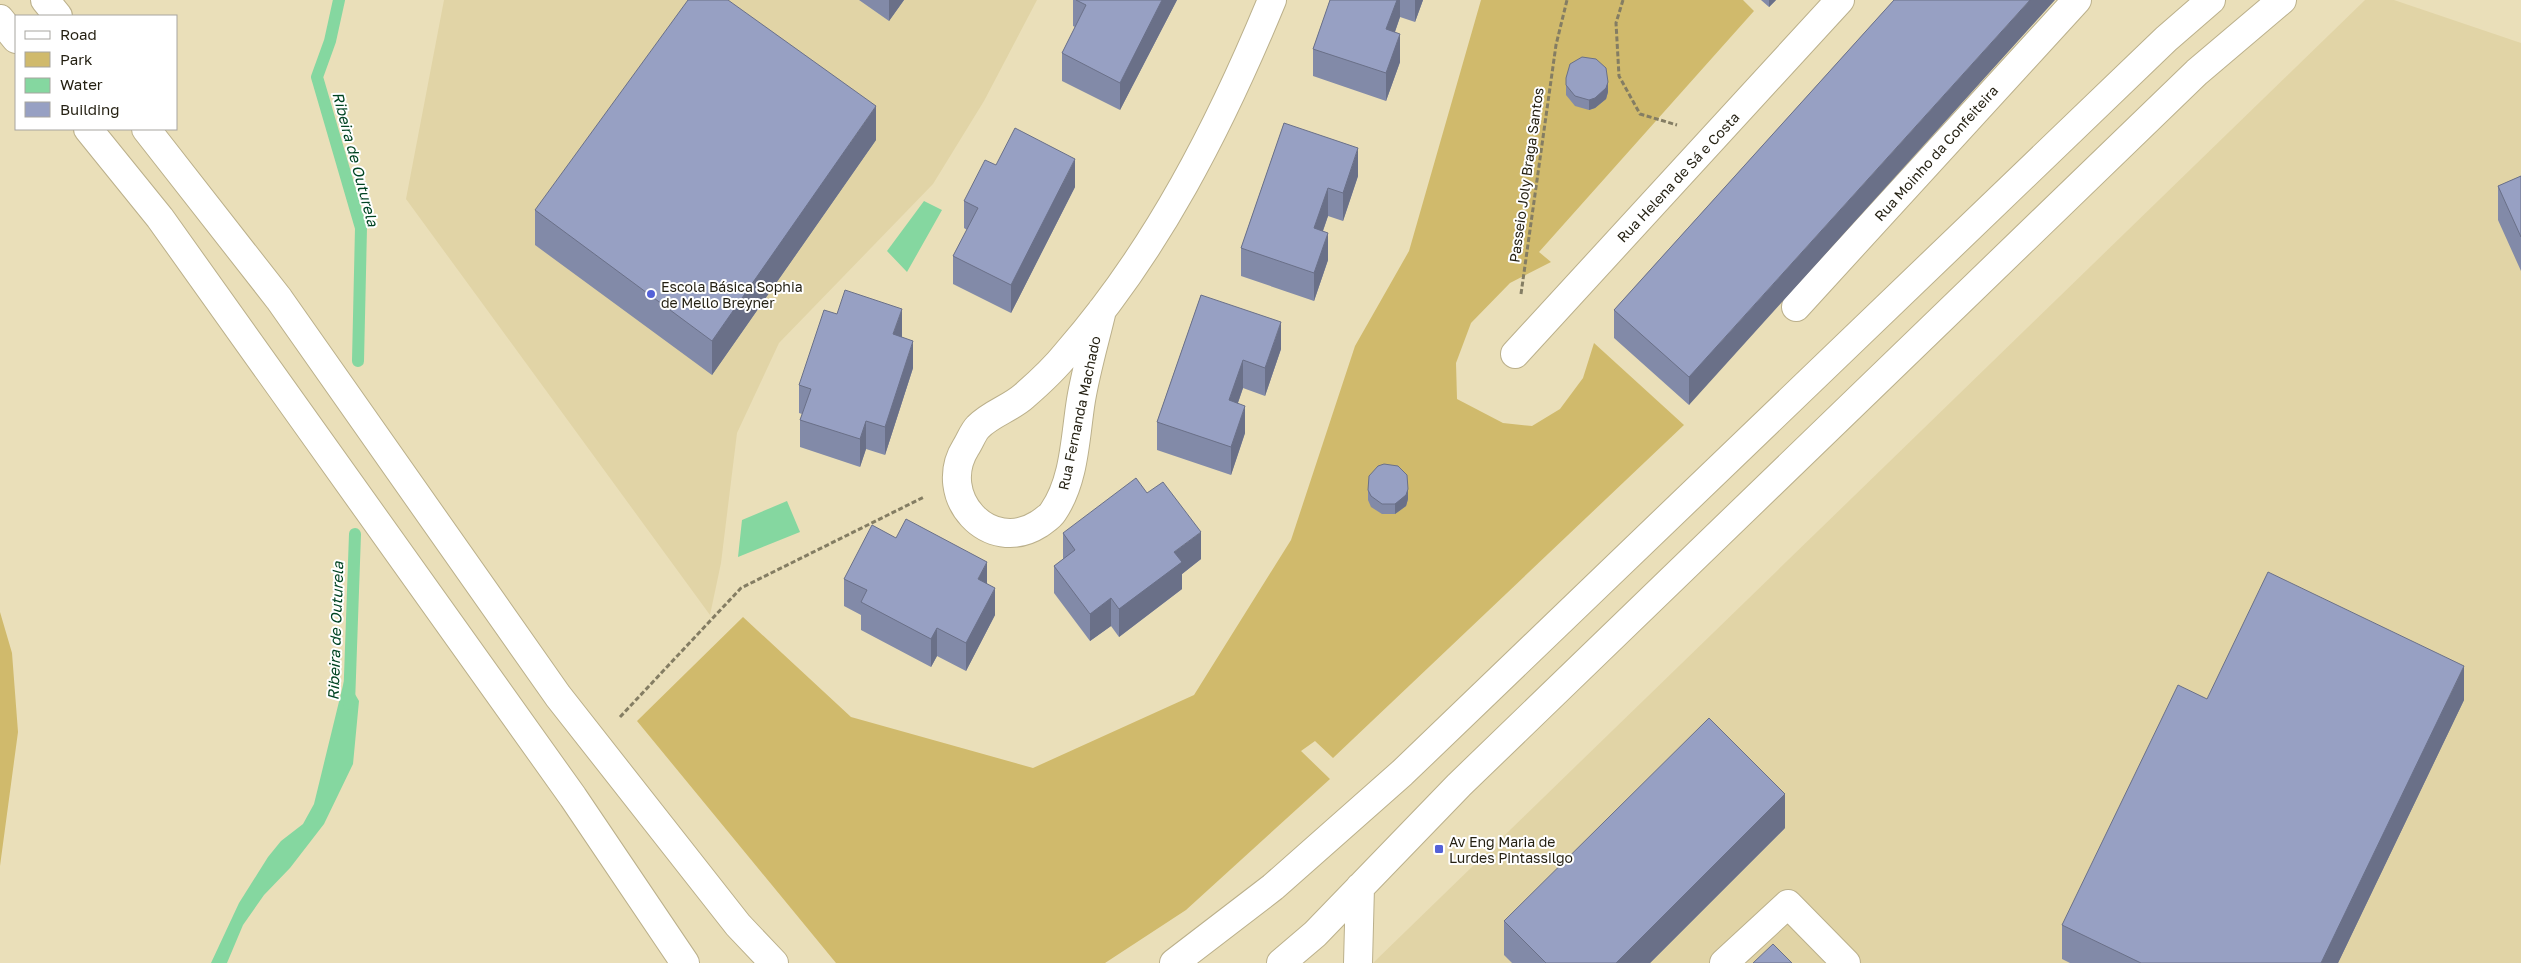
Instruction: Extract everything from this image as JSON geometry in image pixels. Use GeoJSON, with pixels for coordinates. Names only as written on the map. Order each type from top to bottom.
{"type":"FeatureCollection","features":[{"type":"Feature","properties":{"kind":"street"},"geometry":{"type":"LineString","coordinates":[[45,0],[57,15]]}},
{"type":"Feature","properties":{"kind":"street","name":"Rua Fernanda Machado"},"geometry":{"type":"LineString","coordinates":[[1102,310],[1081,399],[1066,488],[1052,515],[1026,532],[997,531],[975,521],[962,503],[956,481],[961,454],[978,427],[1023,397],[1066,354],[1102,310],[1122,286],[1185,182],[1247,61],[1272,0]]}},
{"type":"Feature","properties":{"kind":"street","name":"Rua Helena de Sá e Costa"},"geometry":{"type":"LineString","coordinates":[[1515,354],[1840,0]]}},
{"type":"Feature","properties":{"kind":"street","name":"Rua Moinho da Confeiteira"},"geometry":{"type":"LineString","coordinates":[[1796,307],[2076,0]]}},
{"type":"Feature","properties":{"kind":"street"},"geometry":{"type":"LineString","coordinates":[[1174,963],[1273,887],[1402,773],[2159,46],[2211,0]]}},
{"type":"Feature","properties":{"kind":"street"},"geometry":{"type":"LineString","coordinates":[[1281,963],[1315,934],[1466,778],[2197,72],[2282,0]]}},
{"type":"Feature","properties":{"kind":"street"},"geometry":{"type":"LineString","coordinates":[[0,19],[15,38]]}},
{"type":"Feature","properties":{"kind":"street"},"geometry":{"type":"LineString","coordinates":[[89,130],[166,226],[567,789],[686,963]]}},
{"type":"Feature","properties":{"kind":"street"},"geometry":{"type":"LineString","coordinates":[[147,130],[279,299],[558,696],[738,925],[774,963]]}},
{"type":"Feature","properties":{"kind":"street"},"geometry":{"type":"LineString","coordinates":[[1358,963],[1360,887]]}},
{"type":"Feature","properties":{"kind":"street"},"geometry":{"type":"LineString","coordinates":[[1724,963],[1788,904],[1846,963]]}},
{"type":"Feature","properties":{"kind":"path","name":"Passeio Joly Braga Santos"},"geometry":{"type":"LineString","coordinates":[[1520,297],[1556,44],[1567,0]]}},
{"type":"Feature","properties":{"kind":"path"},"geometry":{"type":"LineString","coordinates":[[1623,0],[1616,23],[1620,76],[1640,114],[1715,136]]}},
{"type":"Feature","properties":{"kind":"path"},"geometry":{"type":"LineString","coordinates":[[596,744],[741,588],[956,481]]}},
{"type":"Feature","properties":{"kind":"shaded area","name":"Escola Básica Sophia de Mello Breyner"},"geometry":{"type":"Polygon","coordinates":[[[444,0],[1037,0],[984,101],[933,184],[779,343],[737,433],[721,563],[710,615],[406,199],[444,0]]]}},
{"type":"Feature","properties":{"kind":"shaded area"},"geometry":{"type":"Polygon","coordinates":[[[2365,0],[2394,0],[2521,43],[2521,963],[1373,963],[2365,0]]]}},
{"type":"Feature","properties":{"kind":"green space"},"geometry":{"type":"Polygon","coordinates":[[[1481,0],[1743,0],[1754,11],[1539,252],[1551,262],[1510,283],[1471,323],[1456,363],[1457,399],[1503,423],[1532,426],[1560,409],[1583,378],[1594,343],[1684,425],[1333,758],[1315,741],[1301,751],[1330,779],[1186,910],[1105,963],[836,963],[637,721],[743,617],[851,717],[1033,768],[1194,695],[1291,540],[1355,346],[1409,251],[1481,0]]]}},
{"type":"Feature","properties":{"kind":"green space"},"geometry":{"type":"Polygon","coordinates":[[[0,612],[12,653],[18,732],[0,866],[0,612]]]}},
{"type":"Feature","properties":{"kind":"water"},"geometry":{"type":"Polygon","coordinates":[[[924,201],[942,210],[907,272],[887,251],[924,201]]]}},
{"type":"Feature","properties":{"kind":"water"},"geometry":{"type":"Polygon","coordinates":[[[787,501],[800,532],[738,557],[742,520],[787,501]]]}},
{"type":"Feature","properties":{"kind":"water"},"geometry":{"type":"Polygon","coordinates":[[[345,677],[359,701],[353,764],[324,824],[290,868],[264,895],[243,925],[227,963],[211,963],[239,903],[268,857],[281,841],[303,824],[314,804],[345,677]]]}},
{"type":"Feature","properties":{"kind":"building"},"geometry":{"type":"Polygon","coordinates":[[[688,0],[728,0],[876,106],[712,341],[535,210],[688,0]]]}},
{"type":"Feature","properties":{"kind":"building"},"geometry":{"type":"Polygon","coordinates":[[[1076,0],[1162,0],[1120,83],[1062,53],[1086,5],[1076,0]]]}},
{"type":"Feature","properties":{"kind":"building"},"geometry":{"type":"Polygon","coordinates":[[[1330,0],[1397,0],[1386,29],[1400,34],[1386,73],[1313,49],[1330,0]]]}},
{"type":"Feature","properties":{"kind":"building"},"geometry":{"type":"Polygon","coordinates":[[[1894,0],[2030,0],[1689,377],[1614,310],[1894,0]]]}},
{"type":"Feature","properties":{"kind":"building"},"geometry":{"type":"Polygon","coordinates":[[[1582,57],[1596,59],[1606,68],[1608,82],[1606,88],[1595,98],[1589,100],[1575,96],[1566,85],[1570,64],[1582,57]]]}},
{"type":"Feature","properties":{"kind":"building"},"geometry":{"type":"Polygon","coordinates":[[[1284,123],[1358,148],[1343,193],[1328,188],[1314,228],[1328,233],[1314,273],[1241,248],[1284,123]]]}},
{"type":"Feature","properties":{"kind":"building"},"geometry":{"type":"Polygon","coordinates":[[[1015,128],[1075,159],[1011,285],[953,256],[978,208],[964,201],[985,160],[996,165],[1015,128]]]}},
{"type":"Feature","properties":{"kind":"building"},"geometry":{"type":"Polygon","coordinates":[[[2521,176],[2521,237],[2498,186],[2521,176]]]}},
{"type":"Feature","properties":{"kind":"building"},"geometry":{"type":"Polygon","coordinates":[[[845,290],[902,309],[893,334],[913,341],[885,427],[866,421],[860,439],[800,420],[811,389],[799,385],[824,310],[837,314],[845,290]]]}},
{"type":"Feature","properties":{"kind":"building"},"geometry":{"type":"Polygon","coordinates":[[[1201,295],[1281,322],[1265,368],[1243,360],[1229,400],[1245,406],[1231,447],[1157,422],[1201,295]]]}},
{"type":"Feature","properties":{"kind":"building"},"geometry":{"type":"Polygon","coordinates":[[[1384,464],[1398,466],[1407,475],[1408,489],[1406,495],[1395,504],[1382,504],[1371,496],[1368,490],[1369,476],[1378,466],[1384,464]]]}},
{"type":"Feature","properties":{"kind":"building"},"geometry":{"type":"Polygon","coordinates":[[[1136,478],[1147,493],[1163,482],[1201,532],[1174,552],[1182,562],[1119,609],[1111,598],[1090,614],[1054,566],[1075,550],[1063,533],[1136,478]]]}},
{"type":"Feature","properties":{"kind":"building"},"geometry":{"type":"Polygon","coordinates":[[[906,519],[987,562],[978,579],[995,588],[966,643],[937,628],[931,639],[861,602],[867,590],[844,579],[872,525],[896,538],[906,519]]]}},
{"type":"Feature","properties":{"kind":"building"},"geometry":{"type":"Polygon","coordinates":[[[2268,572],[2464,666],[2321,963],[2141,963],[2062,925],[2178,685],[2207,699],[2268,572]]]}},
{"type":"Feature","properties":{"kind":"building"},"geometry":{"type":"Polygon","coordinates":[[[1709,718],[1785,794],[1616,963],[1546,963],[1504,921],[1709,718]]]}},
{"type":"Feature","properties":{"kind":"building"},"geometry":{"type":"Polygon","coordinates":[[[1773,944],[1792,963],[1753,963],[1773,944]]]}},
{"type":"Feature","properties":{"kind":"waterway","name":"Ribeira de Outurela"},"geometry":{"type":"LineString","coordinates":[[339,0],[330,41],[317,77],[361,228],[358,361]]}},
{"type":"Feature","properties":{"kind":"waterway","name":"Ribeira de Outurela"},"geometry":{"type":"LineString","coordinates":[[349,704],[355,534]]}},
{"type":"Feature","properties":{"kind":"place","name":"Escola Básica Sophia de Mello Breyner"},"geometry":{"type":"Point","coordinates":[651,294]}},
{"type":"Feature","properties":{"kind":"place","name":"Av Eng Maria de Lurdes Pintassilgo"},"geometry":{"type":"Point","coordinates":[1439,849]}}]}
